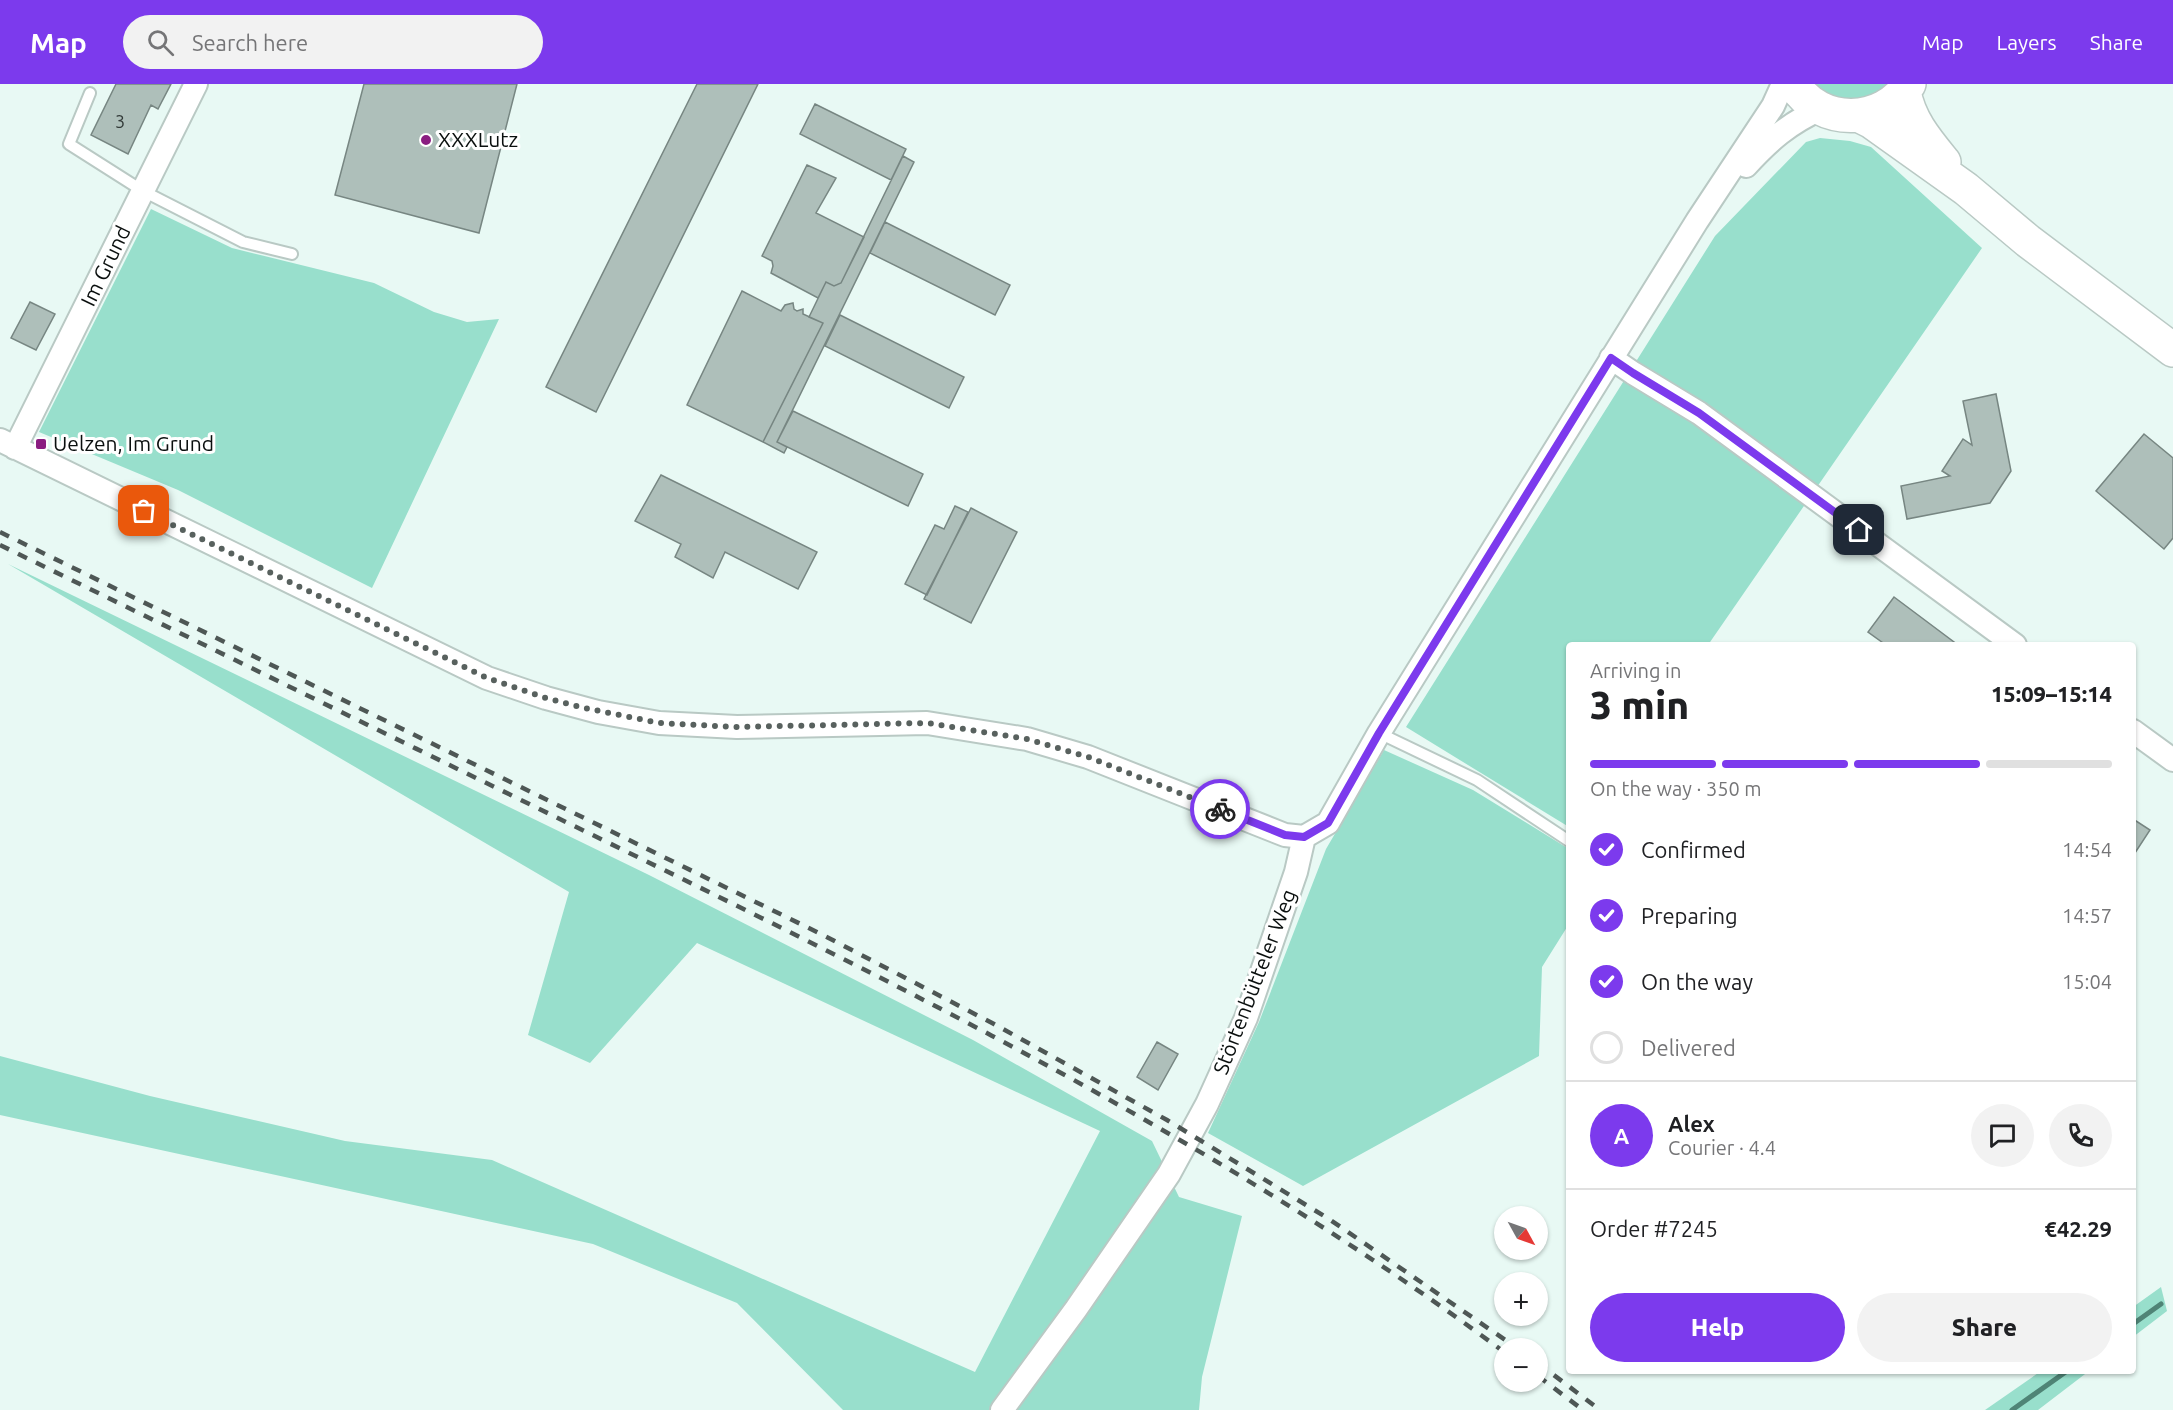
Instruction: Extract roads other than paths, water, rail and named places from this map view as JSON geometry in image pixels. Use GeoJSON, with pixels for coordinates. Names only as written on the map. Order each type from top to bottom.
{"type":"FeatureCollection","features":[{"type":"Feature","properties":{"kind":"main road"},"geometry":{"type":"LineString","coordinates":[[1794,84],[1807,100],[1821,109],[1833,114],[1860,116],[1885,108],[1906,88]]}},
{"type":"Feature","properties":{"kind":"main road"},"geometry":{"type":"LineString","coordinates":[[1906,88],[1912,117],[1923,136],[1966,189]]}},
{"type":"Feature","properties":{"kind":"main road"},"geometry":{"type":"LineString","coordinates":[[1860,116],[1872,122],[1966,189],[2028,241],[2173,350]]}},
{"type":"Feature","properties":{"kind":"street","name":"Im Grund"},"geometry":{"type":"LineString","coordinates":[[8,444],[143,191],[196,84]]}},
{"type":"Feature","properties":{"kind":"street"},"geometry":{"type":"LineString","coordinates":[[8,444],[487,678],[546,698],[598,712],[659,723],[736,727],[927,723],[1027,739],[1088,757],[1285,835],[1304,837],[1328,823],[1379,733],[1697,221],[1773,106],[1783,84]]}},
{"type":"Feature","properties":{"kind":"street"},"geometry":{"type":"LineString","coordinates":[[1697,221],[1766,144],[1791,124],[1821,109]]}},
{"type":"Feature","properties":{"kind":"street"},"geometry":{"type":"LineString","coordinates":[[1611,358],[1699,413],[2011,642]]}},
{"type":"Feature","properties":{"kind":"street"},"geometry":{"type":"LineString","coordinates":[[2136,733],[2173,760]]}},
{"type":"Feature","properties":{"kind":"street","name":"Störtenbütteler Weg"},"geometry":{"type":"LineString","coordinates":[[1002,1410],[1077,1310],[1170,1174],[1246,1018],[1296,872],[1304,837]]}},
{"type":"Feature","properties":{"kind":"lane"},"geometry":{"type":"LineString","coordinates":[[90,93],[69,144],[143,191],[243,242],[292,254]]}},
{"type":"Feature","properties":{"kind":"lane"},"geometry":{"type":"LineString","coordinates":[[1379,733],[1477,780],[1566,839]]}},
{"type":"Feature","properties":{"kind":"waterway"},"geometry":{"type":"LineString","coordinates":[[2136,1322],[2161,1304]]}},
{"type":"Feature","properties":{"kind":"waterway"},"geometry":{"type":"LineString","coordinates":[[2012,1410],[2063,1374]]}},
{"type":"Feature","properties":{"kind":"railway"},"geometry":{"type":"LineString","coordinates":[[0,532],[821,934],[994,1024],[1167,1120],[1329,1219],[1502,1338]]}},
{"type":"Feature","properties":{"kind":"railway"},"geometry":{"type":"LineString","coordinates":[[0,545],[766,920],[984,1031],[1092,1090],[1302,1214],[1405,1281],[1494,1345]]}},
{"type":"Feature","properties":{"kind":"railway"},"geometry":{"type":"LineString","coordinates":[[1548,1371],[1600,1410]]}},
{"type":"Feature","properties":{"kind":"railway"},"geometry":{"type":"LineString","coordinates":[[1548,1384],[1583,1410]]}},
{"type":"Feature","properties":{"kind":"place","name":"XXXLutz"},"geometry":{"type":"Point","coordinates":[426,140]}},
{"type":"Feature","properties":{"kind":"place","name":"Uelzen, Im Grund"},"geometry":{"type":"Point","coordinates":[41,444]}}]}
